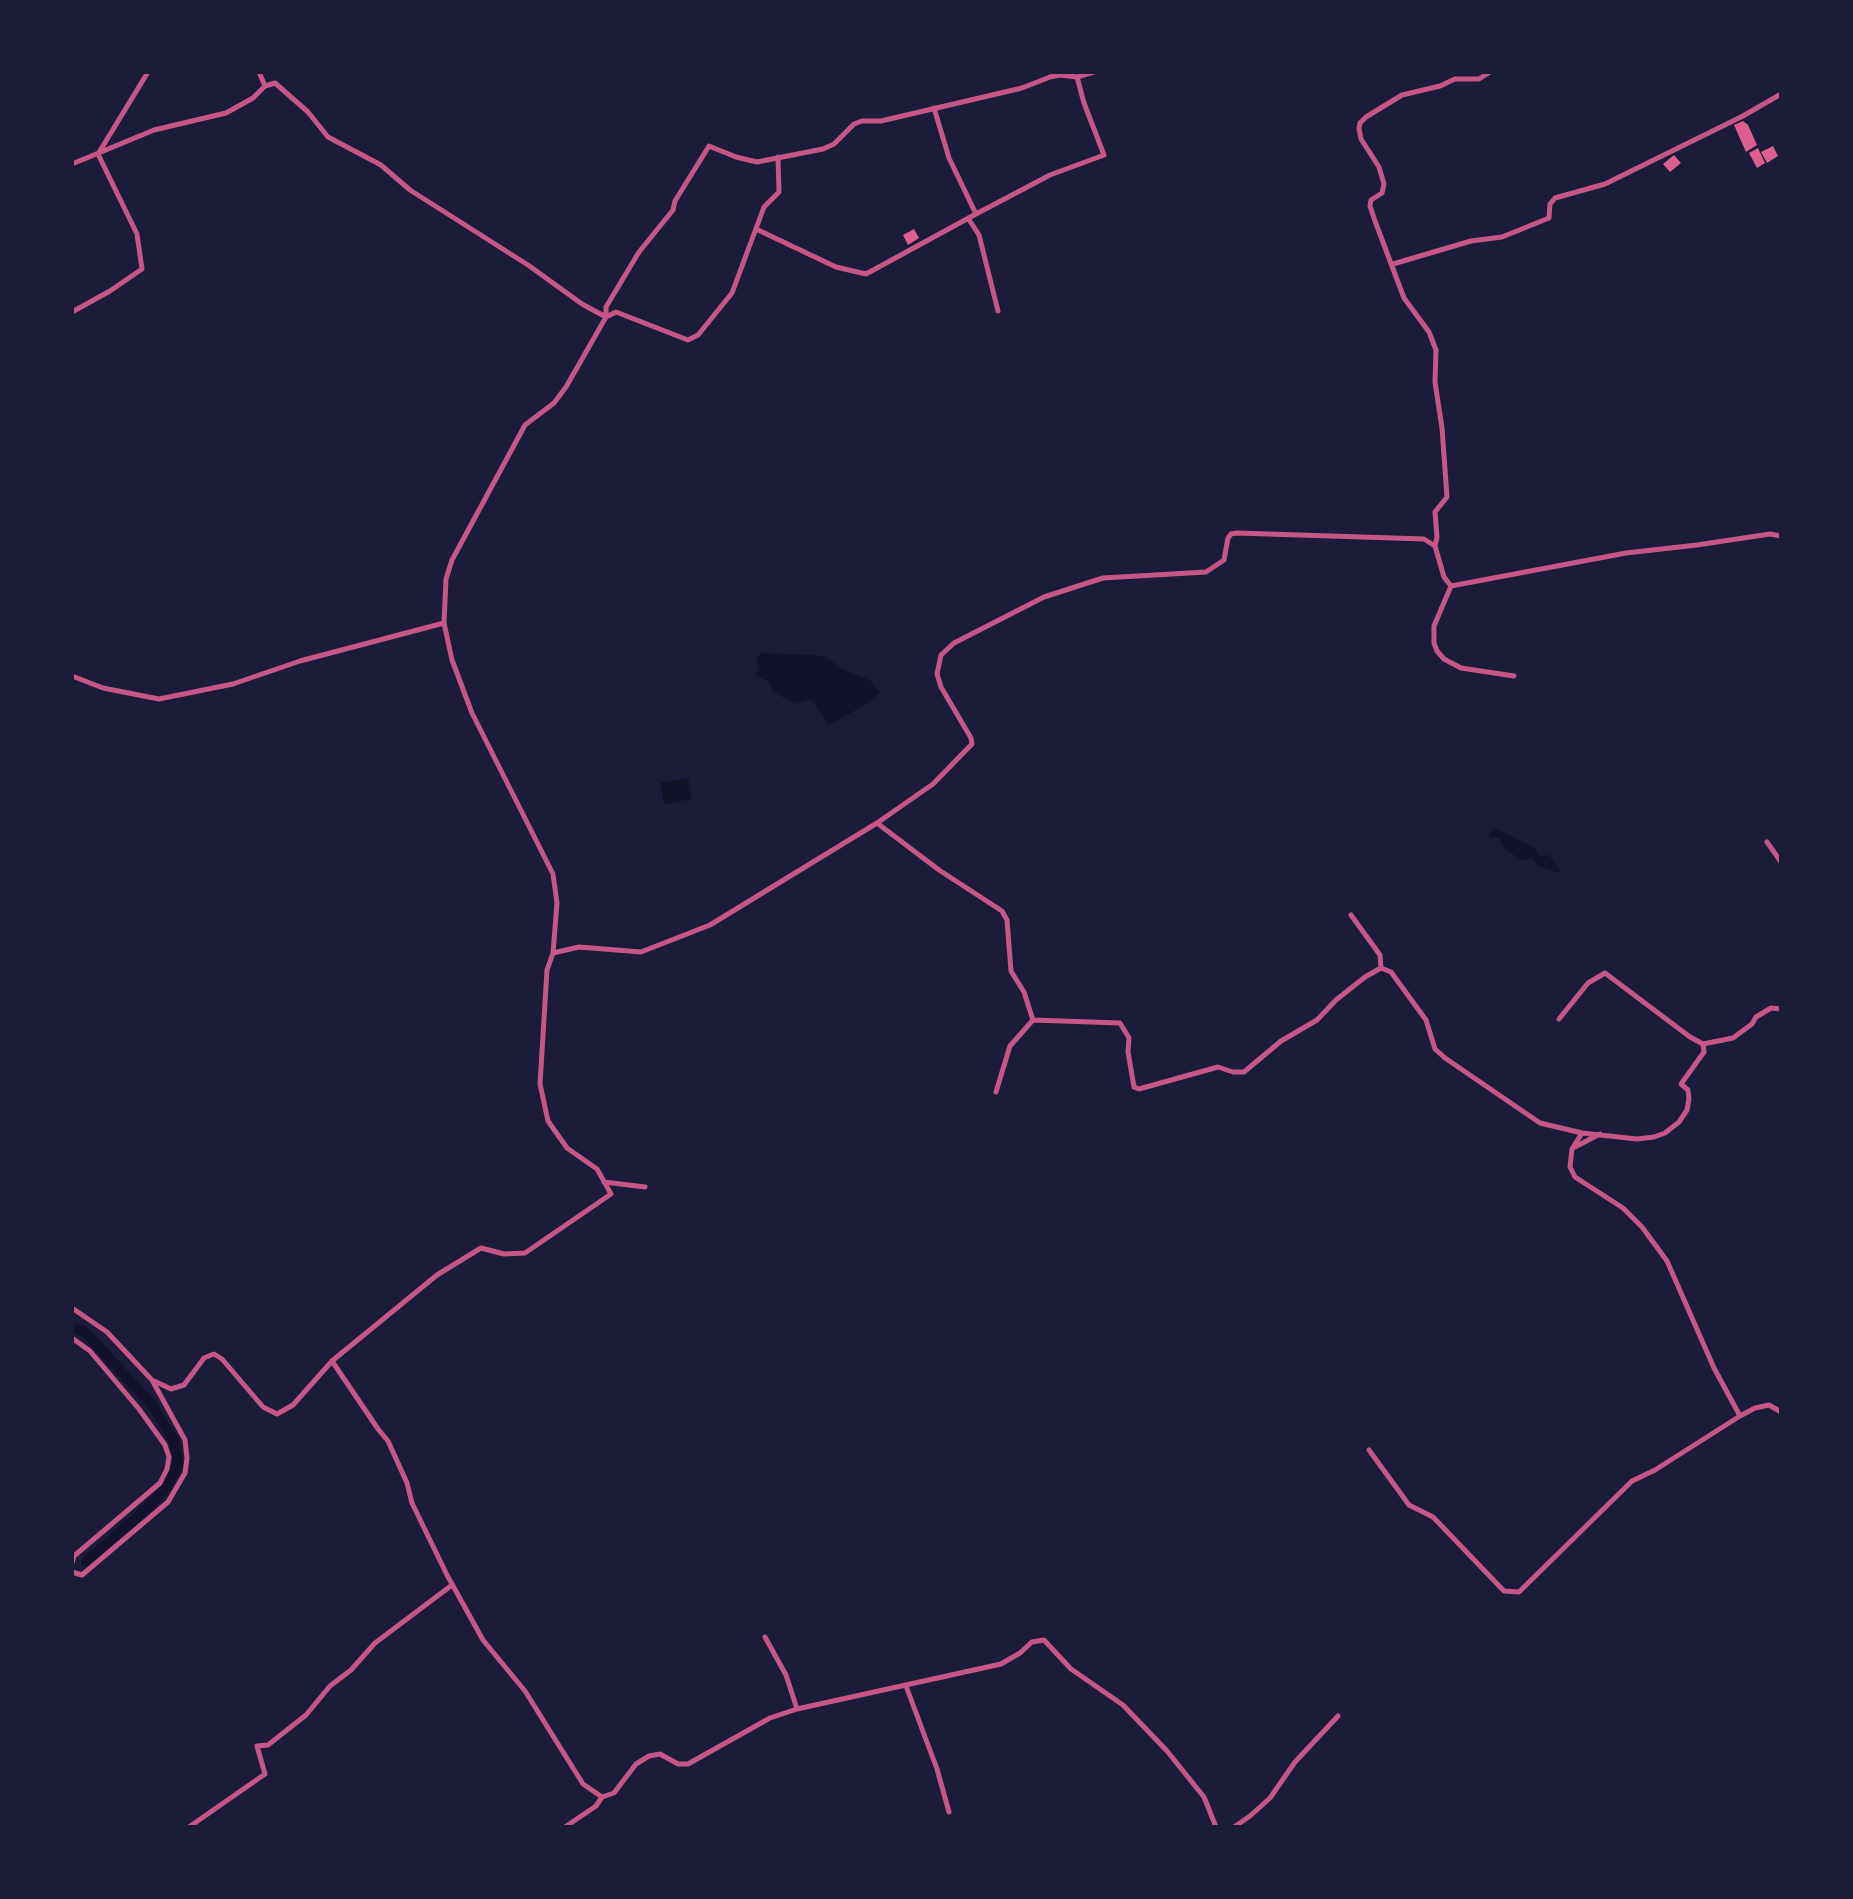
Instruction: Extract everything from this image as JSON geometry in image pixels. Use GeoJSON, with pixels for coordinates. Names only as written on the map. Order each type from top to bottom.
{"type":"FeatureCollection","features":[{"type":"Feature","properties":{"kind":"street"},"geometry":{"type":"LineString","coordinates":[[98,154],[148,72]]}},
{"type":"Feature","properties":{"kind":"street"},"geometry":{"type":"LineString","coordinates":[[259,72],[264,86]]}},
{"type":"Feature","properties":{"kind":"street"},"geometry":{"type":"LineString","coordinates":[[152,1380],[171,1389],[184,1385],[204,1358],[214,1354],[222,1359],[263,1408],[277,1413],[292,1405],[332,1361],[437,1275],[481,1248],[504,1254],[525,1253],[611,1194],[597,1170],[567,1148],[548,1121],[540,1084],[547,970],[553,953],[557,903],[553,874],[472,713],[452,660],[444,623],[446,579],[452,560],[525,425],[554,404],[606,317],[606,307],[639,252],[673,210],[675,201],[709,146],[757,162],[823,149],[834,144],[854,124],[881,121],[1022,88],[1050,77],[1077,77],[1094,72]]}},
{"type":"Feature","properties":{"kind":"street"},"geometry":{"type":"LineString","coordinates":[[1451,586],[1444,577],[1435,546],[1435,513],[1447,497],[1442,428],[1435,382],[1436,350],[1429,332],[1404,298],[1370,206],[1371,200],[1382,193],[1384,184],[1379,167],[1361,139],[1359,129],[1360,123],[1385,103],[1402,95],[1440,86],[1455,79],[1479,79],[1490,72]]}},
{"type":"Feature","properties":{"kind":"street"},"geometry":{"type":"LineString","coordinates":[[756,229],[836,267],[866,274],[1050,176],[1104,155],[1077,77]]}},
{"type":"Feature","properties":{"kind":"street"},"geometry":{"type":"LineString","coordinates":[[72,164],[155,130],[226,113],[253,98],[264,86],[275,83],[308,111],[328,137],[381,165],[410,190],[528,265],[582,304],[606,317]]}},
{"type":"Feature","properties":{"kind":"street"},"geometry":{"type":"LineString","coordinates":[[1393,264],[1471,241],[1502,237],[1549,218],[1550,204],[1555,198],[1605,184],[1743,116],[1781,94]]}},
{"type":"Feature","properties":{"kind":"street"},"geometry":{"type":"LineString","coordinates":[[934,108],[949,158],[976,214]]}},
{"type":"Feature","properties":{"kind":"street"},"geometry":{"type":"LineString","coordinates":[[72,312],[142,269],[137,234],[98,154]]}},
{"type":"Feature","properties":{"kind":"street"},"geometry":{"type":"LineString","coordinates":[[606,317],[616,312],[688,340],[698,335],[732,293],[764,207],[779,192],[778,157]]}},
{"type":"Feature","properties":{"kind":"street"},"geometry":{"type":"LineString","coordinates":[[968,218],[978,235],[998,311]]}},
{"type":"Feature","properties":{"kind":"street"},"geometry":{"type":"LineString","coordinates":[[553,953],[579,947],[640,952],[710,925],[877,823],[933,784],[972,744],[941,687],[937,674],[941,655],[954,642],[1044,597],[1103,578],[1206,572],[1224,561],[1228,538],[1237,533],[1424,539],[1435,546]]}},
{"type":"Feature","properties":{"kind":"street"},"geometry":{"type":"LineString","coordinates":[[1451,586],[1626,553],[1770,534],[1781,536]]}},
{"type":"Feature","properties":{"kind":"street"},"geometry":{"type":"LineString","coordinates":[[1451,586],[1434,626],[1437,651],[1444,659],[1461,668],[1514,676]]}},
{"type":"Feature","properties":{"kind":"street"},"geometry":{"type":"LineString","coordinates":[[72,676],[103,688],[159,699],[233,684],[300,661],[444,623]]}},
{"type":"Feature","properties":{"kind":"street"},"geometry":{"type":"LineString","coordinates":[[877,823],[939,870],[1002,911],[1007,920],[1011,971],[1024,992],[1033,1020]]}},
{"type":"Feature","properties":{"kind":"street"},"geometry":{"type":"LineString","coordinates":[[1767,842],[1781,862]]}},
{"type":"Feature","properties":{"kind":"street"},"geometry":{"type":"LineString","coordinates":[[1351,915],[1380,955],[1381,968]]}},
{"type":"Feature","properties":{"kind":"street"},"geometry":{"type":"LineString","coordinates":[[1033,1020],[1120,1023],[1129,1038],[1128,1052],[1134,1087],[1139,1089],[1218,1067],[1244,1072],[1281,1041],[1317,1020],[1336,1000],[1381,968]]}},
{"type":"Feature","properties":{"kind":"street"},"geometry":{"type":"LineString","coordinates":[[1381,968],[1391,972],[1413,1000],[1426,1020],[1435,1049],[1445,1058],[1540,1123],[1582,1133],[1637,1139],[1654,1138],[1665,1133],[1679,1122],[1687,1110],[1688,1090],[1681,1084],[1704,1052],[1703,1044]]}},
{"type":"Feature","properties":{"kind":"street"},"geometry":{"type":"LineString","coordinates":[[1559,1019],[1588,983],[1605,973],[1703,1044],[1733,1038],[1770,1008],[1781,1009]]}},
{"type":"Feature","properties":{"kind":"street"},"geometry":{"type":"LineString","coordinates":[[996,1092],[1010,1046],[1033,1020]]}},
{"type":"Feature","properties":{"kind":"street"},"geometry":{"type":"LineString","coordinates":[[1582,1133],[1572,1149],[1570,1167],[1575,1177],[1623,1208],[1642,1227],[1667,1261],[1714,1368],[1740,1416]]}},
{"type":"Feature","properties":{"kind":"street"},"geometry":{"type":"LineString","coordinates":[[1572,1149],[1601,1134]]}},
{"type":"Feature","properties":{"kind":"street"},"geometry":{"type":"LineString","coordinates":[[604,1182],[645,1187]]}},
{"type":"Feature","properties":{"kind":"street"},"geometry":{"type":"LineString","coordinates":[[72,1308],[107,1332],[152,1380],[185,1440],[187,1458],[185,1473],[168,1502],[82,1575],[72,1572]]}},
{"type":"Feature","properties":{"kind":"street"},"geometry":{"type":"LineString","coordinates":[[72,1338],[90,1350],[139,1409],[165,1446],[169,1457],[160,1483],[75,1556],[72,1563]]}},
{"type":"Feature","properties":{"kind":"street"},"geometry":{"type":"LineString","coordinates":[[332,1361],[388,1441],[407,1483],[412,1503],[452,1585],[483,1640],[525,1691],[583,1784],[602,1797]]}},
{"type":"Feature","properties":{"kind":"street"},"geometry":{"type":"LineString","coordinates":[[1369,1450],[1409,1505],[1433,1517],[1504,1591],[1519,1592],[1632,1481],[1655,1470],[1755,1408],[1769,1405],[1781,1412]]}},
{"type":"Feature","properties":{"kind":"street"},"geometry":{"type":"LineString","coordinates":[[190,1827],[265,1773],[257,1746],[268,1745],[306,1715],[330,1686],[351,1670],[375,1643],[452,1585]]}},
{"type":"Feature","properties":{"kind":"street"},"geometry":{"type":"LineString","coordinates":[[765,1637],[786,1675],[797,1709]]}},
{"type":"Feature","properties":{"kind":"street"},"geometry":{"type":"LineString","coordinates":[[565,1827],[596,1806],[602,1797],[614,1793],[636,1764],[649,1756],[660,1754],[678,1764],[688,1764],[770,1718],[797,1709],[1001,1664],[1032,1642],[1044,1640],[1071,1669],[1123,1705],[1167,1751],[1203,1797],[1216,1827]]}},
{"type":"Feature","properties":{"kind":"street"},"geometry":{"type":"LineString","coordinates":[[906,1686],[937,1769],[949,1812]]}},
{"type":"Feature","properties":{"kind":"street"},"geometry":{"type":"LineString","coordinates":[[1234,1827],[1270,1798],[1295,1762],[1338,1716]]}},
{"type":"Feature","properties":{"kind":"shaded area"},"geometry":{"type":"Polygon","coordinates":[[[760,653],[825,656],[840,668],[871,681],[880,693],[829,725],[811,699],[796,704],[773,692],[769,682],[755,675],[759,667],[756,661],[760,653]]]}},
{"type":"Feature","properties":{"kind":"shaded area"},"geometry":{"type":"Polygon","coordinates":[[[688,778],[692,799],[664,804],[660,783],[688,778]]]}},
{"type":"Feature","properties":{"kind":"shaded area"},"geometry":{"type":"Polygon","coordinates":[[[1495,828],[1534,848],[1541,856],[1549,855],[1562,874],[1538,866],[1531,858],[1521,860],[1503,847],[1499,838],[1487,837],[1495,828]]]}},
{"type":"Feature","properties":{"kind":"building"},"geometry":{"type":"Polygon","coordinates":[[[1743,121],[1748,125],[1757,145],[1746,152],[1734,125],[1743,121]]]}},
{"type":"Feature","properties":{"kind":"building"},"geometry":{"type":"Polygon","coordinates":[[[1773,146],[1778,156],[1767,163],[1761,152],[1773,146]]]}},
{"type":"Feature","properties":{"kind":"building"},"geometry":{"type":"Polygon","coordinates":[[[1758,148],[1765,163],[1757,168],[1749,153],[1758,148]]]}},
{"type":"Feature","properties":{"kind":"building"},"geometry":{"type":"Polygon","coordinates":[[[1674,155],[1681,163],[1670,172],[1663,164],[1674,155]]]}},
{"type":"Feature","properties":{"kind":"building"},"geometry":{"type":"Polygon","coordinates":[[[914,229],[919,238],[908,245],[903,235],[914,229]]]}},
{"type":"Feature","properties":{"kind":"waterway"},"geometry":{"type":"LineString","coordinates":[[72,1327],[85,1332],[153,1406],[175,1443],[178,1464],[166,1488],[86,1562]]}}]}
